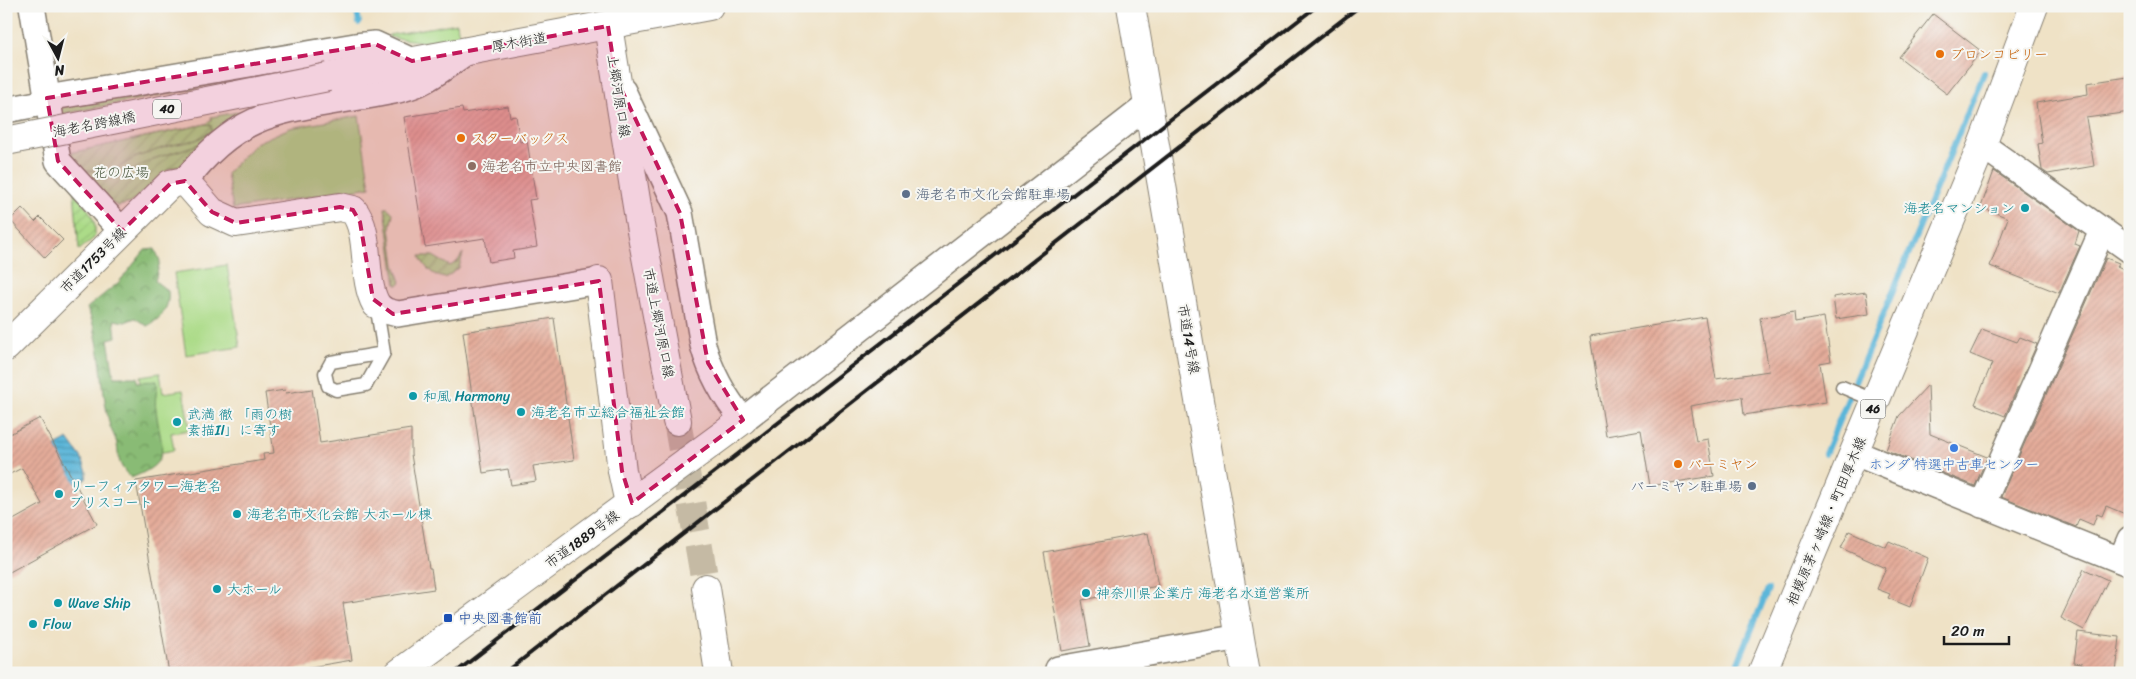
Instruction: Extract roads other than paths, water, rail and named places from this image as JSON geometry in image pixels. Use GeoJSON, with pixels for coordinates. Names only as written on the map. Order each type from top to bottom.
{"type":"FeatureCollection","features":[{"type":"Feature","properties":{"kind":"street"},"geometry":{"type":"LineString","coordinates":[[32,6],[46,98],[58,160],[122,231]]}},
{"type":"Feature","properties":{"kind":"street","name":"厚木街道"},"geometry":{"type":"LineString","coordinates":[[328,77],[709,6]]}},
{"type":"Feature","properties":{"kind":"street","name":"市道14号線"},"geometry":{"type":"LineString","coordinates":[[1131,6],[1246,673]]}},
{"type":"Feature","properties":{"kind":"street","name":"相模原茅ヶ崎線・町田厚木線"},"geometry":{"type":"LineString","coordinates":[[1762,673],[1854,453],[1868,397],[1982,144],[2034,6]]}},
{"type":"Feature","properties":{"kind":"street","name":"上郷河原口線"},"geometry":{"type":"LineString","coordinates":[[608,26],[640,225]]}},
{"type":"Feature","properties":{"kind":"street"},"geometry":{"type":"LineString","coordinates":[[6,110],[37,104],[46,98],[375,44],[412,61]]}},
{"type":"Feature","properties":{"kind":"street"},"geometry":{"type":"LineString","coordinates":[[469,51],[412,85],[265,116],[238,129],[202,158],[185,181],[212,212],[236,223],[340,207],[353,210],[360,222],[371,292],[376,304],[386,311],[398,314],[599,281]]}},
{"type":"Feature","properties":{"kind":"street","name":"海老名跨線橋"},"geometry":{"type":"LineString","coordinates":[[6,141],[328,77]]}},
{"type":"Feature","properties":{"kind":"street"},"geometry":{"type":"LineString","coordinates":[[616,78],[680,213],[703,345],[708,363],[723,392],[743,420]]}},
{"type":"Feature","properties":{"kind":"street"},"geometry":{"type":"LineString","coordinates":[[632,503],[804,373],[1148,105]]}},
{"type":"Feature","properties":{"kind":"street"},"geometry":{"type":"LineString","coordinates":[[1982,144],[2130,250]]}},
{"type":"Feature","properties":{"kind":"street","name":"市道1753号線"},"geometry":{"type":"LineString","coordinates":[[6,347],[170,184],[185,181]]}},
{"type":"Feature","properties":{"kind":"street","name":"市道上郷河原口線"},"geometry":{"type":"LineString","coordinates":[[640,225],[677,421]]}},
{"type":"Feature","properties":{"kind":"street"},"geometry":{"type":"LineString","coordinates":[[1982,505],[2102,231]]}},
{"type":"Feature","properties":{"kind":"street","name":"市道1889号線"},"geometry":{"type":"LineString","coordinates":[[399,673],[632,503],[627,494],[622,471],[599,281]]}},
{"type":"Feature","properties":{"kind":"street"},"geometry":{"type":"LineString","coordinates":[[1854,453],[1982,505],[2127,554]]}},
{"type":"Feature","properties":{"kind":"street"},"geometry":{"type":"LineString","coordinates":[[706,588],[719,673]]}},
{"type":"Feature","properties":{"kind":"street"},"geometry":{"type":"LineString","coordinates":[[1058,668],[1240,637]]}},
{"type":"Feature","properties":{"kind":"lane"},"geometry":{"type":"LineString","coordinates":[[376,304],[384,353]]}},
{"type":"Feature","properties":{"kind":"lane"},"geometry":{"type":"LineString","coordinates":[[1842,387],[1868,397]]}},
{"type":"Feature","properties":{"kind":"water"},"geometry":{"type":"Polygon","coordinates":[[[68,439],[81,457],[87,472],[86,479],[75,484],[55,446],[68,439]]]}},
{"type":"Feature","properties":{"kind":"waterway"},"geometry":{"type":"LineString","coordinates":[[356,6],[359,23]]}},
{"type":"Feature","properties":{"kind":"waterway"},"geometry":{"type":"LineString","coordinates":[[1825,454],[1984,73]]}},
{"type":"Feature","properties":{"kind":"waterway"},"geometry":{"type":"LineString","coordinates":[[1734,673],[1768,589]]}},
{"type":"Feature","properties":{"kind":"tunnel"},"geometry":{"type":"LineString","coordinates":[[677,421],[706,588]]}},
{"type":"Feature","properties":{"kind":"railway"},"geometry":{"type":"LineString","coordinates":[[455,673],[1317,6]]}},
{"type":"Feature","properties":{"kind":"railway"},"geometry":{"type":"LineString","coordinates":[[505,673],[1360,6]]}},
{"type":"Feature","properties":{"kind":"place","name":"ブロンコビリー"},"geometry":{"type":"Point","coordinates":[1940,54]}},
{"type":"Feature","properties":{"kind":"place","name":"スターバックス"},"geometry":{"type":"Point","coordinates":[461,138]}},
{"type":"Feature","properties":{"kind":"place","name":"海老名市立中央図書館"},"geometry":{"type":"Point","coordinates":[472,166]}},
{"type":"Feature","properties":{"kind":"place","name":"海老名市文化会館駐車場"},"geometry":{"type":"Point","coordinates":[906,194]}},
{"type":"Feature","properties":{"kind":"place","name":"海老名マンション"},"geometry":{"type":"Point","coordinates":[2025,208]}},
{"type":"Feature","properties":{"kind":"place","name":"和風 Harmony"},"geometry":{"type":"Point","coordinates":[413,396]}},
{"type":"Feature","properties":{"kind":"place","name":"海老名市立総合福祉会館"},"geometry":{"type":"Point","coordinates":[521,412]}},
{"type":"Feature","properties":{"kind":"place","name":"武満 徹 「雨の樹 素描II」に寄す"},"geometry":{"type":"Point","coordinates":[177,422]}},
{"type":"Feature","properties":{"kind":"place","name":"ホンダ 特選中古車センター"},"geometry":{"type":"Point","coordinates":[1954,448]}},
{"type":"Feature","properties":{"kind":"place","name":"バーミヤン"},"geometry":{"type":"Point","coordinates":[1678,464]}},
{"type":"Feature","properties":{"kind":"place","name":"バーミヤン駐車場"},"geometry":{"type":"Point","coordinates":[1752,486]}},
{"type":"Feature","properties":{"kind":"place","name":"リーフィアタワー海老名 ブリスコート"},"geometry":{"type":"Point","coordinates":[59,494]}},
{"type":"Feature","properties":{"kind":"place","name":"海老名市文化会館 大ホール棟"},"geometry":{"type":"Point","coordinates":[237,514]}},
{"type":"Feature","properties":{"kind":"place","name":"大ホール"},"geometry":{"type":"Point","coordinates":[217,589]}},
{"type":"Feature","properties":{"kind":"place","name":"神奈川県企業庁 海老名水道営業所"},"geometry":{"type":"Point","coordinates":[1086,593]}},
{"type":"Feature","properties":{"kind":"place","name":"Wave Ship"},"geometry":{"type":"Point","coordinates":[58,603]}},
{"type":"Feature","properties":{"kind":"place","name":"中央図書館前"},"geometry":{"type":"Point","coordinates":[448,618]}},
{"type":"Feature","properties":{"kind":"place","name":"Flow"},"geometry":{"type":"Point","coordinates":[33,624]}},
{"type":"Feature","properties":{"kind":"park label","name":"花の広場"},"geometry":{"type":"Point","coordinates":[121,172]}}]}
